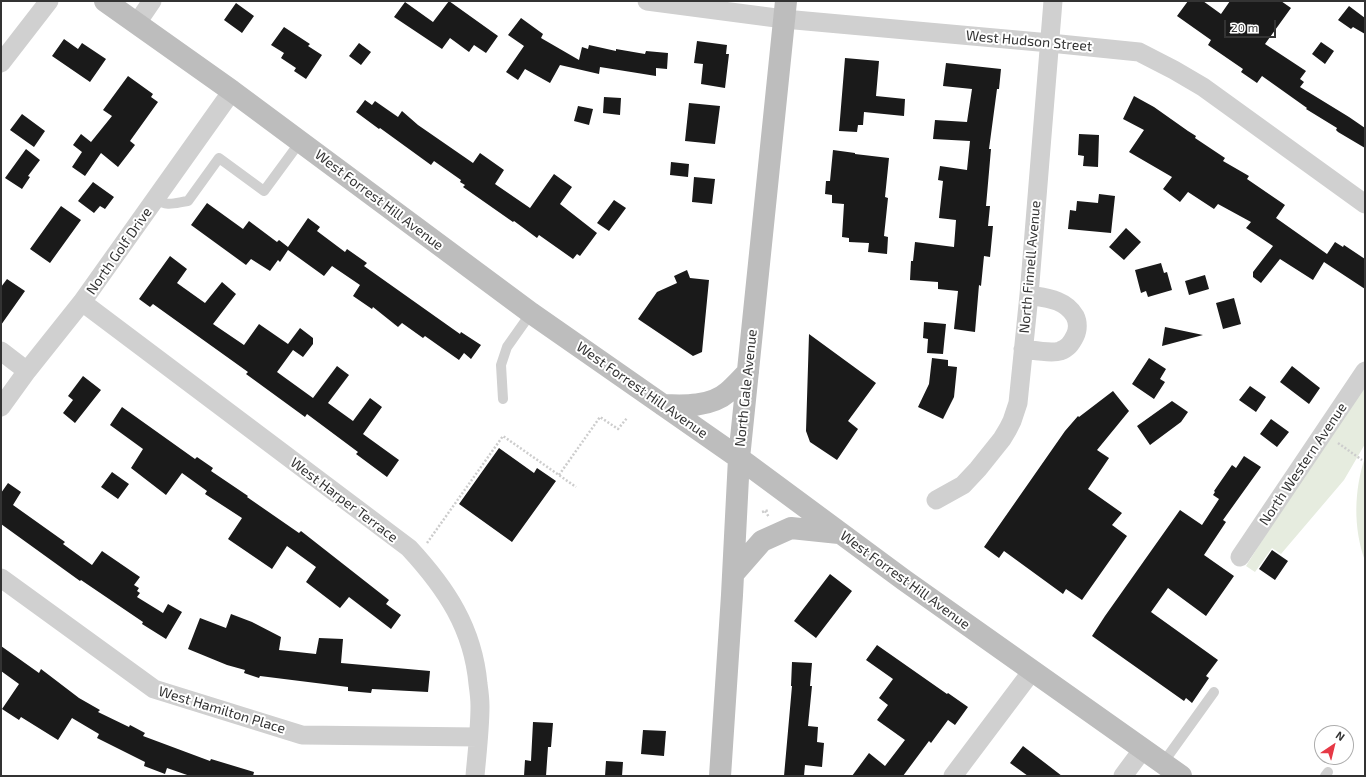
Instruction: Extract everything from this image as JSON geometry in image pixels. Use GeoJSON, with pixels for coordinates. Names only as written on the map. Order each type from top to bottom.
{"type":"FeatureCollection","features":[{"type":"Feature","properties":{"kind":"main road","name":"West Forrest Hill Avenue"},"geometry":{"type":"LineString","coordinates":[[105,1],[232,91],[531,313],[739,458],[904,580],[1181,776]]}},
{"type":"Feature","properties":{"kind":"main road","name":"North Gale Avenue"},"geometry":{"type":"LineString","coordinates":[[720,776],[734,573],[739,458],[785,10]]}},
{"type":"Feature","properties":{"kind":"main road"},"geometry":{"type":"LineString","coordinates":[[663,405],[689,406],[709,401],[727,393],[748,372]]}},
{"type":"Feature","properties":{"kind":"main road"},"geometry":{"type":"LineString","coordinates":[[734,573],[762,541],[791,528],[840,533]]}},
{"type":"Feature","properties":{"kind":"street"},"geometry":{"type":"LineString","coordinates":[[1,63],[49,1]]}},
{"type":"Feature","properties":{"kind":"street"},"geometry":{"type":"LineString","coordinates":[[137,23],[152,1]]}},
{"type":"Feature","properties":{"kind":"street","name":"West Hudson Street"},"geometry":{"type":"LineString","coordinates":[[647,1],[785,10],[1050,43],[1139,52],[1203,87],[1365,204]]}},
{"type":"Feature","properties":{"kind":"street","name":"North Finnell Avenue"},"geometry":{"type":"LineString","coordinates":[[936,500],[955,490],[970,478],[1002,439],[1012,421],[1018,403],[1053,1]]}},
{"type":"Feature","properties":{"kind":"street","name":"North Golf Drive"},"geometry":{"type":"LineString","coordinates":[[1,407],[27,371],[82,302],[232,91]]}},
{"type":"Feature","properties":{"kind":"street"},"geometry":{"type":"LineString","coordinates":[[1023,348],[1059,351],[1071,345],[1077,332],[1077,320],[1071,309],[1061,302],[1050,298],[1028,295]]}},
{"type":"Feature","properties":{"kind":"street","name":"West Harper Terrace"},"geometry":{"type":"LineString","coordinates":[[82,302],[408,548],[429,570],[450,600],[464,626],[476,666],[480,705],[475,776]]}},
{"type":"Feature","properties":{"kind":"street"},"geometry":{"type":"LineString","coordinates":[[1,351],[27,371]]}},
{"type":"Feature","properties":{"kind":"street","name":"North Western Avenue"},"geometry":{"type":"LineString","coordinates":[[1240,557],[1365,371]]}},
{"type":"Feature","properties":{"kind":"street","name":"West Hamilton Place"},"geometry":{"type":"LineString","coordinates":[[1,578],[154,689],[302,735],[478,737]]}},
{"type":"Feature","properties":{"kind":"street"},"geometry":{"type":"LineString","coordinates":[[953,776],[1032,671]]}},
{"type":"Feature","properties":{"kind":"street"},"geometry":{"type":"LineString","coordinates":[[1123,776],[1143,749]]}},
{"type":"Feature","properties":{"kind":"lane"},"geometry":{"type":"LineString","coordinates":[[155,199],[162,204],[167,205],[188,201],[219,158],[264,191],[300,142]]}},
{"type":"Feature","properties":{"kind":"lane"},"geometry":{"type":"LineString","coordinates":[[503,398],[501,365],[507,346],[531,313]]}},
{"type":"Feature","properties":{"kind":"lane"},"geometry":{"type":"LineString","coordinates":[[1163,763],[1214,692]]}},
{"type":"Feature","properties":{"kind":"path"},"geometry":{"type":"LineString","coordinates":[[559,475],[600,417],[618,429],[627,418]]}},
{"type":"Feature","properties":{"kind":"path"},"geometry":{"type":"LineString","coordinates":[[1324,433],[1362,460]]}},
{"type":"Feature","properties":{"kind":"path"},"geometry":{"type":"LineString","coordinates":[[425,545],[503,436],[576,487]]}},
{"type":"Feature","properties":{"kind":"path"},"geometry":{"type":"LineString","coordinates":[[765,511],[770,518]]}},
{"type":"Feature","properties":{"kind":"shaded area"},"geometry":{"type":"Polygon","coordinates":[[[1365,377],[1365,444],[1344,480],[1281,554],[1272,548],[1255,572],[1246,566],[1365,377]]]}},
{"type":"Feature","properties":{"kind":"shaded area"},"geometry":{"type":"Polygon","coordinates":[[[1365,457],[1365,561],[1358,535],[1356,509],[1361,470],[1365,457]]]}},
{"type":"Feature","properties":{"kind":"building"},"geometry":{"type":"Polygon","coordinates":[[[449,1],[498,36],[486,53],[474,45],[469,52],[450,38],[442,49],[394,17],[405,2],[433,22],[449,1]]]}},
{"type":"Feature","properties":{"kind":"building"},"geometry":{"type":"Polygon","coordinates":[[[1188,1],[1203,1],[1221,14],[1230,1],[1281,1],[1291,8],[1265,44],[1306,71],[1300,79],[1304,82],[1300,87],[1365,128],[1365,148],[1338,132],[1336,130],[1337,128],[1306,109],[1307,108],[1262,76],[1257,83],[1241,72],[1243,69],[1208,45],[1211,40],[1177,16],[1188,1]]]}},
{"type":"Feature","properties":{"kind":"building"},"geometry":{"type":"Polygon","coordinates":[[[236,3],[254,16],[242,33],[224,20],[236,3]]]}},
{"type":"Feature","properties":{"kind":"building"},"geometry":{"type":"Polygon","coordinates":[[[1349,6],[1365,18],[1365,34],[1353,27],[1351,29],[1338,20],[1349,6]]]}},
{"type":"Feature","properties":{"kind":"building"},"geometry":{"type":"Polygon","coordinates":[[[521,18],[543,34],[541,38],[579,60],[582,47],[588,49],[589,45],[616,51],[616,49],[645,54],[646,51],[668,53],[667,69],[656,68],[656,76],[600,67],[599,74],[560,65],[550,83],[525,69],[518,80],[506,72],[524,46],[508,35],[521,18]]]}},
{"type":"Feature","properties":{"kind":"building"},"geometry":{"type":"Polygon","coordinates":[[[284,27],[310,44],[308,46],[322,55],[306,79],[294,71],[296,68],[281,58],[284,53],[271,45],[284,27]]]}},
{"type":"Feature","properties":{"kind":"building"},"geometry":{"type":"Polygon","coordinates":[[[64,39],[78,49],[82,43],[106,59],[90,82],[52,56],[64,39]]]}},
{"type":"Feature","properties":{"kind":"building"},"geometry":{"type":"Polygon","coordinates":[[[697,41],[727,45],[726,54],[729,54],[725,88],[701,84],[703,64],[694,63],[697,41]]]}},
{"type":"Feature","properties":{"kind":"building"},"geometry":{"type":"Polygon","coordinates":[[[1321,42],[1334,51],[1325,64],[1312,54],[1321,42]]]}},
{"type":"Feature","properties":{"kind":"building"},"geometry":{"type":"Polygon","coordinates":[[[359,43],[371,52],[361,65],[349,56],[359,43]]]}},
{"type":"Feature","properties":{"kind":"building"},"geometry":{"type":"Polygon","coordinates":[[[845,58],[879,61],[876,96],[905,99],[904,116],[864,112],[863,125],[858,125],[857,132],[839,131],[845,58]]]}},
{"type":"Feature","properties":{"kind":"building"},"geometry":{"type":"Polygon","coordinates":[[[946,63],[1001,69],[989,149],[991,149],[986,206],[990,206],[988,226],[993,226],[990,257],[984,256],[981,286],[979,285],[975,332],[954,329],[958,291],[938,289],[938,282],[910,280],[911,261],[913,261],[915,242],[954,247],[956,220],[939,218],[943,181],[938,180],[940,166],[967,170],[970,141],[933,139],[935,120],[967,122],[972,89],[943,86],[946,63]]]}},
{"type":"Feature","properties":{"kind":"building"},"geometry":{"type":"Polygon","coordinates":[[[128,76],[153,94],[151,97],[158,102],[130,141],[135,145],[118,167],[101,153],[85,176],[72,167],[82,152],[73,145],[81,134],[91,142],[112,116],[103,110],[128,76]]]}},
{"type":"Feature","properties":{"kind":"building"},"geometry":{"type":"Polygon","coordinates":[[[1134,96],[1154,107],[1196,136],[1195,138],[1225,158],[1223,161],[1249,176],[1247,179],[1285,205],[1276,218],[1327,254],[1335,242],[1343,247],[1344,245],[1365,259],[1365,289],[1324,262],[1313,280],[1280,259],[1261,283],[1253,277],[1253,272],[1273,246],[1246,228],[1251,222],[1218,204],[1214,209],[1188,192],[1180,202],[1163,189],[1172,177],[1129,152],[1144,130],[1123,119],[1134,96]]]}},
{"type":"Feature","properties":{"kind":"building"},"geometry":{"type":"Polygon","coordinates":[[[604,97],[621,98],[620,115],[603,113],[604,97]]]}},
{"type":"Feature","properties":{"kind":"building"},"geometry":{"type":"Polygon","coordinates":[[[365,100],[372,105],[375,101],[398,117],[402,111],[418,125],[473,163],[480,153],[504,170],[495,184],[530,208],[554,174],[572,187],[560,204],[597,233],[580,256],[577,254],[573,259],[539,235],[537,238],[463,187],[465,185],[460,182],[461,180],[434,161],[431,165],[356,112],[365,100]]]}},
{"type":"Feature","properties":{"kind":"building"},"geometry":{"type":"Polygon","coordinates":[[[689,103],[720,106],[715,144],[685,141],[689,103]]]}},
{"type":"Feature","properties":{"kind":"building"},"geometry":{"type":"Polygon","coordinates":[[[578,106],[593,109],[589,125],[574,121],[578,106]]]}},
{"type":"Feature","properties":{"kind":"building"},"geometry":{"type":"Polygon","coordinates":[[[22,114],[45,131],[34,147],[10,130],[22,114]]]}},
{"type":"Feature","properties":{"kind":"building"},"geometry":{"type":"Polygon","coordinates":[[[1079,134],[1099,135],[1098,167],[1083,166],[1084,156],[1078,155],[1079,134]]]}},
{"type":"Feature","properties":{"kind":"building"},"geometry":{"type":"Polygon","coordinates":[[[26,149],[40,160],[28,176],[30,177],[22,189],[5,178],[26,149]]]}},
{"type":"Feature","properties":{"kind":"building"},"geometry":{"type":"Polygon","coordinates":[[[833,150],[889,158],[885,197],[888,198],[884,236],[888,237],[887,254],[868,252],[869,243],[849,242],[849,238],[842,237],[844,204],[832,203],[832,195],[825,194],[826,181],[830,181],[833,150]]]}},
{"type":"Feature","properties":{"kind":"building"},"geometry":{"type":"Polygon","coordinates":[[[671,162],[689,164],[688,177],[670,175],[671,162]]]}},
{"type":"Feature","properties":{"kind":"building"},"geometry":{"type":"Polygon","coordinates":[[[694,177],[715,179],[712,204],[692,202],[694,177]]]}},
{"type":"Feature","properties":{"kind":"building"},"geometry":{"type":"Polygon","coordinates":[[[93,182],[114,197],[105,209],[100,206],[94,213],[78,201],[93,182]]]}},
{"type":"Feature","properties":{"kind":"building"},"geometry":{"type":"Polygon","coordinates":[[[1099,194],[1115,196],[1111,233],[1068,229],[1070,210],[1076,211],[1077,201],[1098,203],[1099,194]]]}},
{"type":"Feature","properties":{"kind":"building"},"geometry":{"type":"Polygon","coordinates":[[[614,200],[626,208],[609,231],[597,223],[614,200]]]}},
{"type":"Feature","properties":{"kind":"building"},"geometry":{"type":"Polygon","coordinates":[[[207,203],[243,229],[249,221],[277,242],[279,240],[288,247],[308,218],[320,227],[317,231],[345,252],[347,249],[367,263],[364,266],[460,334],[461,332],[481,345],[471,359],[464,353],[459,360],[425,336],[423,338],[402,323],[398,327],[373,307],[372,309],[353,296],[360,285],[332,266],[324,276],[288,250],[280,262],[278,260],[270,271],[251,259],[246,265],[191,225],[207,203]]]}},
{"type":"Feature","properties":{"kind":"building"},"geometry":{"type":"Polygon","coordinates":[[[61,206],[81,220],[50,263],[30,249],[61,206]]]}},
{"type":"Feature","properties":{"kind":"building"},"geometry":{"type":"Polygon","coordinates":[[[1126,228],[1141,242],[1124,260],[1109,247],[1126,228]]]}},
{"type":"Feature","properties":{"kind":"building"},"geometry":{"type":"Polygon","coordinates":[[[170,256],[187,269],[177,283],[205,303],[222,282],[236,294],[213,324],[244,345],[259,324],[288,344],[300,328],[313,338],[313,344],[303,357],[293,350],[277,372],[313,398],[337,366],[349,375],[328,403],[353,421],[370,398],[382,407],[363,434],[399,460],[387,477],[356,454],[358,452],[307,414],[305,417],[246,374],[248,372],[153,304],[150,307],[139,299],[170,256]]]}},
{"type":"Feature","properties":{"kind":"building"},"geometry":{"type":"Polygon","coordinates":[[[1161,263],[1164,273],[1167,272],[1172,290],[1148,297],[1146,291],[1141,293],[1135,270],[1161,263]]]}},
{"type":"Feature","properties":{"kind":"building"},"geometry":{"type":"Polygon","coordinates":[[[687,270],[690,278],[709,280],[702,352],[693,356],[638,319],[657,292],[677,283],[674,276],[687,270]]]}},
{"type":"Feature","properties":{"kind":"building"},"geometry":{"type":"Polygon","coordinates":[[[1205,275],[1209,289],[1189,295],[1185,281],[1205,275]]]}},
{"type":"Feature","properties":{"kind":"building"},"geometry":{"type":"Polygon","coordinates":[[[7,279],[25,291],[1,325],[1,287],[7,279]]]}},
{"type":"Feature","properties":{"kind":"building"},"geometry":{"type":"Polygon","coordinates":[[[1234,298],[1241,324],[1223,329],[1216,303],[1234,298]]]}},
{"type":"Feature","properties":{"kind":"building"},"geometry":{"type":"Polygon","coordinates":[[[924,322],[946,324],[943,354],[927,353],[928,339],[923,338],[924,322]]]}},
{"type":"Feature","properties":{"kind":"building"},"geometry":{"type":"Polygon","coordinates":[[[1165,327],[1203,335],[1162,346],[1165,327]]]}},
{"type":"Feature","properties":{"kind":"building"},"geometry":{"type":"Polygon","coordinates":[[[809,334],[876,383],[848,421],[858,429],[837,460],[810,442],[806,431],[809,334]]]}},
{"type":"Feature","properties":{"kind":"building"},"geometry":{"type":"Polygon","coordinates":[[[932,358],[948,360],[948,366],[957,367],[954,397],[943,419],[918,407],[929,384],[932,358]]]}},
{"type":"Feature","properties":{"kind":"building"},"geometry":{"type":"Polygon","coordinates":[[[1149,358],[1166,369],[1160,379],[1165,382],[1154,399],[1132,384],[1149,358]]]}},
{"type":"Feature","properties":{"kind":"building"},"geometry":{"type":"Polygon","coordinates":[[[1292,366],[1320,388],[1309,404],[1280,382],[1292,366]]]}},
{"type":"Feature","properties":{"kind":"building"},"geometry":{"type":"Polygon","coordinates":[[[83,376],[101,390],[75,423],[63,413],[73,400],[68,396],[83,376]]]}},
{"type":"Feature","properties":{"kind":"building"},"geometry":{"type":"Polygon","coordinates":[[[1250,386],[1266,397],[1256,412],[1239,400],[1250,386]]]}},
{"type":"Feature","properties":{"kind":"building"},"geometry":{"type":"Polygon","coordinates":[[[1113,391],[1129,411],[1097,450],[1109,458],[1088,489],[1122,513],[1112,525],[1127,536],[1082,600],[1066,589],[1063,594],[1004,551],[999,558],[984,547],[1065,431],[1078,416],[1079,417],[1113,391]]]}},
{"type":"Feature","properties":{"kind":"building"},"geometry":{"type":"Polygon","coordinates":[[[1172,401],[1188,412],[1181,422],[1150,445],[1137,426],[1172,401]]]}},
{"type":"Feature","properties":{"kind":"building"},"geometry":{"type":"Polygon","coordinates":[[[122,407],[195,459],[197,457],[213,468],[211,471],[248,496],[247,497],[299,533],[301,531],[389,600],[386,604],[401,615],[391,629],[349,597],[340,608],[306,582],[316,567],[287,546],[272,569],[228,539],[242,518],[205,494],[207,491],[182,473],[166,495],[131,468],[143,449],[110,425],[122,407]]]}},
{"type":"Feature","properties":{"kind":"building"},"geometry":{"type":"Polygon","coordinates":[[[1271,419],[1289,432],[1277,447],[1260,434],[1271,419]]]}},
{"type":"Feature","properties":{"kind":"building"},"geometry":{"type":"Polygon","coordinates":[[[499,448],[534,473],[537,468],[556,481],[512,542],[459,504],[499,448]]]}},
{"type":"Feature","properties":{"kind":"building"},"geometry":{"type":"Polygon","coordinates":[[[1244,456],[1261,467],[1223,520],[1226,522],[1204,555],[1234,576],[1206,616],[1168,588],[1151,612],[1218,660],[1206,676],[1209,678],[1192,703],[1186,698],[1184,701],[1092,636],[1180,510],[1202,525],[1219,499],[1213,495],[1215,492],[1214,491],[1232,465],[1236,468],[1244,456]]]}},
{"type":"Feature","properties":{"kind":"building"},"geometry":{"type":"Polygon","coordinates":[[[112,472],[129,484],[118,499],[101,487],[112,472]]]}},
{"type":"Feature","properties":{"kind":"building"},"geometry":{"type":"Polygon","coordinates":[[[8,483],[21,492],[13,505],[65,542],[63,544],[92,565],[102,551],[140,577],[134,585],[139,588],[137,591],[140,593],[137,597],[163,613],[168,604],[182,612],[166,639],[142,624],[143,622],[81,580],[80,581],[1,524],[1,493],[8,483]]]}},
{"type":"Feature","properties":{"kind":"building"},"geometry":{"type":"Polygon","coordinates":[[[1272,550],[1288,561],[1275,580],[1259,569],[1272,550]]]}},
{"type":"Feature","properties":{"kind":"building"},"geometry":{"type":"Polygon","coordinates":[[[830,574],[852,591],[816,638],[794,621],[830,574]]]}},
{"type":"Feature","properties":{"kind":"building"},"geometry":{"type":"Polygon","coordinates":[[[231,614],[252,622],[281,637],[279,650],[316,654],[319,638],[343,639],[341,663],[430,671],[428,692],[372,689],[371,693],[348,691],[348,687],[260,676],[259,678],[244,673],[245,670],[227,665],[188,649],[200,618],[226,628],[231,614]]]}},
{"type":"Feature","properties":{"kind":"building"},"geometry":{"type":"Polygon","coordinates":[[[877,645],[968,707],[955,725],[948,720],[931,743],[929,741],[903,776],[852,776],[869,753],[885,766],[905,740],[877,720],[888,705],[879,698],[893,679],[866,660],[877,645]]]}},
{"type":"Feature","properties":{"kind":"building"},"geometry":{"type":"Polygon","coordinates":[[[1,646],[39,673],[41,669],[79,698],[100,710],[98,712],[145,733],[143,736],[210,761],[211,759],[254,772],[253,776],[190,776],[167,768],[165,774],[144,766],[145,762],[97,738],[99,734],[72,718],[58,740],[21,717],[19,720],[2,709],[19,684],[1,671],[1,646]]]}},
{"type":"Feature","properties":{"kind":"building"},"geometry":{"type":"Polygon","coordinates":[[[792,662],[812,663],[810,686],[812,686],[808,726],[818,727],[817,742],[824,743],[822,767],[805,765],[804,776],[784,776],[792,686],[792,662]]]}},
{"type":"Feature","properties":{"kind":"building"},"geometry":{"type":"Polygon","coordinates":[[[533,722],[553,723],[551,747],[548,747],[546,776],[524,776],[525,760],[531,761],[533,722]]]}},
{"type":"Feature","properties":{"kind":"building"},"geometry":{"type":"Polygon","coordinates":[[[643,730],[666,731],[664,756],[641,754],[643,730]]]}},
{"type":"Feature","properties":{"kind":"building"},"geometry":{"type":"Polygon","coordinates":[[[1023,746],[1062,776],[1028,776],[1010,763],[1023,746]]]}},
{"type":"Feature","properties":{"kind":"building"},"geometry":{"type":"Polygon","coordinates":[[[606,761],[623,762],[622,776],[605,776],[606,761]]]}}]}
